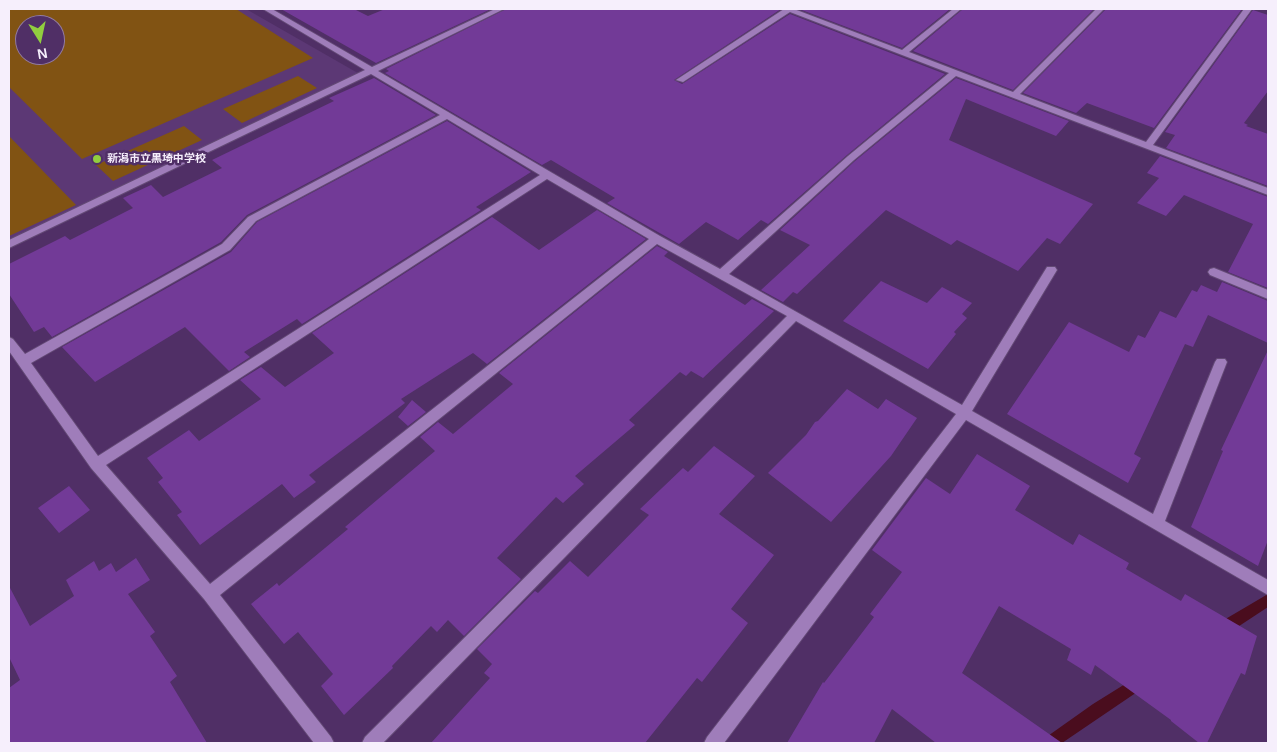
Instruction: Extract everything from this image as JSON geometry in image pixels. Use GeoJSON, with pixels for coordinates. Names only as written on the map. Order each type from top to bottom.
{"type":"FeatureCollection","features":[{"type":"Feature","properties":{"kind":"street"},"geometry":{"type":"LineString","coordinates":[[267,9],[656,239],[795,316],[1268,588]]}},
{"type":"Feature","properties":{"kind":"street"},"geometry":{"type":"LineString","coordinates":[[9,244],[500,9]]}},
{"type":"Feature","properties":{"kind":"street"},"geometry":{"type":"LineString","coordinates":[[904,52],[957,9]]}},
{"type":"Feature","properties":{"kind":"street"},"geometry":{"type":"LineString","coordinates":[[1013,96],[1100,9]]}},
{"type":"Feature","properties":{"kind":"street"},"geometry":{"type":"LineString","coordinates":[[1148,146],[1248,9]]}},
{"type":"Feature","properties":{"kind":"street"},"geometry":{"type":"LineString","coordinates":[[680,80],[794,10],[1013,96],[1268,192]]}},
{"type":"Feature","properties":{"kind":"street"},"geometry":{"type":"LineString","coordinates":[[721,275],[851,158],[955,73]]}},
{"type":"Feature","properties":{"kind":"street"},"geometry":{"type":"LineString","coordinates":[[23,361],[226,247],[252,219],[446,116]]}},
{"type":"Feature","properties":{"kind":"street"},"geometry":{"type":"LineString","coordinates":[[96,464],[548,174]]}},
{"type":"Feature","properties":{"kind":"street"},"geometry":{"type":"LineString","coordinates":[[209,594],[656,239]]}},
{"type":"Feature","properties":{"kind":"street"},"geometry":{"type":"LineString","coordinates":[[714,743],[964,413],[1051,270]]}},
{"type":"Feature","properties":{"kind":"street"},"geometry":{"type":"LineString","coordinates":[[1214,272],[1268,295]]}},
{"type":"Feature","properties":{"kind":"street"},"geometry":{"type":"LineString","coordinates":[[371,743],[795,316]]}},
{"type":"Feature","properties":{"kind":"street"},"geometry":{"type":"LineString","coordinates":[[9,342],[96,464],[209,594],[326,743]]}},
{"type":"Feature","properties":{"kind":"street"},"geometry":{"type":"LineString","coordinates":[[1156,524],[1221,362]]}},
{"type":"Feature","properties":{"kind":"shaded area","name":"新潟市立黒埼中学校"},"geometry":{"type":"Polygon","coordinates":[[[9,9],[246,9],[363,76],[9,242],[9,9]]]}},
{"type":"Feature","properties":{"kind":"shaded area"},"geometry":{"type":"Polygon","coordinates":[[[9,9],[236,9],[313,58],[82,159],[9,87],[9,9]]]}},
{"type":"Feature","properties":{"kind":"shaded area"},"geometry":{"type":"Polygon","coordinates":[[[298,76],[317,88],[242,123],[223,109],[298,76]]]}},
{"type":"Feature","properties":{"kind":"shaded area"},"geometry":{"type":"Polygon","coordinates":[[[184,126],[202,140],[113,181],[96,165],[184,126]]]}},
{"type":"Feature","properties":{"kind":"shaded area"},"geometry":{"type":"Polygon","coordinates":[[[9,136],[76,205],[9,236],[9,136]]]}},
{"type":"Feature","properties":{"kind":"building"},"geometry":{"type":"Polygon","coordinates":[[[281,9],[354,9],[368,16],[385,9],[491,9],[376,63],[281,9]]]}},
{"type":"Feature","properties":{"kind":"building"},"geometry":{"type":"Polygon","coordinates":[[[506,9],[781,9],[674,80],[682,84],[790,14],[945,74],[847,155],[768,224],[761,220],[738,240],[706,222],[679,244],[607,203],[615,198],[551,160],[542,165],[385,73],[389,71],[386,69],[506,9]]]}},
{"type":"Feature","properties":{"kind":"building"},"geometry":{"type":"Polygon","coordinates":[[[799,9],[950,9],[902,48],[799,9]]]}},
{"type":"Feature","properties":{"kind":"building"},"geometry":{"type":"Polygon","coordinates":[[[963,9],[1094,9],[1013,90],[913,51],[963,9]]]}},
{"type":"Feature","properties":{"kind":"building"},"geometry":{"type":"Polygon","coordinates":[[[1106,9],[1242,9],[1154,128],[1087,103],[1076,113],[1023,93],[1106,9]]]}},
{"type":"Feature","properties":{"kind":"building"},"geometry":{"type":"Polygon","coordinates":[[[1253,10],[1268,15],[1268,91],[1244,123],[1248,125],[1246,126],[1268,134],[1268,186],[1166,148],[1175,135],[1165,132],[1253,10]]]}},
{"type":"Feature","properties":{"kind":"building"},"geometry":{"type":"Polygon","coordinates":[[[374,78],[436,115],[247,215],[221,242],[52,337],[44,327],[34,332],[9,294],[9,264],[65,236],[70,240],[133,208],[123,198],[151,185],[163,197],[222,168],[212,160],[334,101],[329,98],[374,78]]]}},
{"type":"Feature","properties":{"kind":"building"},"geometry":{"type":"Polygon","coordinates":[[[956,78],[1069,121],[1056,136],[966,99],[949,140],[1093,204],[1060,244],[1047,238],[1018,271],[957,240],[951,245],[886,210],[797,294],[793,292],[783,302],[761,290],[810,245],[780,230],[855,161],[956,78]]]}},
{"type":"Feature","properties":{"kind":"building"},"geometry":{"type":"Polygon","coordinates":[[[447,121],[531,172],[476,207],[481,210],[302,324],[297,319],[244,352],[250,357],[229,371],[185,327],[95,382],[62,347],[231,252],[257,222],[447,121]]]}},
{"type":"Feature","properties":{"kind":"building"},"geometry":{"type":"Polygon","coordinates":[[[1160,156],[1268,197],[1268,288],[1228,272],[1253,224],[1184,195],[1166,216],[1137,203],[1159,178],[1147,173],[1160,156]]]}},
{"type":"Feature","properties":{"kind":"building"},"geometry":{"type":"Polygon","coordinates":[[[597,210],[646,239],[487,364],[473,353],[401,399],[405,403],[309,475],[316,482],[294,498],[282,484],[200,545],[177,515],[182,512],[158,482],[163,478],[147,458],[189,430],[199,441],[261,399],[240,380],[261,367],[285,387],[334,353],[312,333],[492,217],[539,250],[597,210]]]}},
{"type":"Feature","properties":{"kind":"building"},"geometry":{"type":"Polygon","coordinates":[[[657,246],[668,252],[664,256],[745,305],[752,299],[774,311],[703,378],[691,371],[686,376],[680,372],[629,420],[635,425],[575,476],[584,484],[563,503],[556,497],[497,558],[521,579],[464,636],[448,620],[437,632],[431,626],[392,666],[393,668],[344,715],[321,686],[333,674],[298,632],[284,644],[251,604],[277,583],[279,586],[348,529],[345,527],[435,451],[420,437],[438,422],[453,434],[513,384],[499,373],[657,246]]]}},
{"type":"Feature","properties":{"kind":"building"},"geometry":{"type":"Polygon","coordinates":[[[881,281],[927,303],[942,287],[972,303],[962,314],[967,318],[954,332],[956,334],[928,369],[843,321],[881,281]]]}},
{"type":"Feature","properties":{"kind":"building"},"geometry":{"type":"Polygon","coordinates":[[[1222,282],[1268,301],[1268,343],[1208,315],[1193,347],[1185,344],[1134,454],[1141,458],[1128,483],[1007,414],[1069,322],[1129,352],[1138,335],[1145,338],[1160,311],[1176,318],[1192,290],[1197,292],[1201,285],[1217,292],[1222,282]]]}},
{"type":"Feature","properties":{"kind":"building"},"geometry":{"type":"Polygon","coordinates":[[[1268,350],[1268,540],[1258,566],[1191,527],[1223,451],[1221,450],[1268,350]]]}},
{"type":"Feature","properties":{"kind":"building"},"geometry":{"type":"Polygon","coordinates":[[[847,389],[878,409],[886,399],[917,418],[891,456],[831,522],[768,473],[806,435],[815,422],[847,389]]]}},
{"type":"Feature","properties":{"kind":"building"},"geometry":{"type":"Polygon","coordinates":[[[412,400],[426,412],[408,426],[398,417],[412,400]]]}},
{"type":"Feature","properties":{"kind":"building"},"geometry":{"type":"Polygon","coordinates":[[[714,446],[755,476],[719,514],[774,555],[731,609],[748,623],[702,682],[697,678],[645,743],[431,743],[490,678],[484,673],[492,664],[477,649],[535,591],[538,593],[570,561],[588,577],[649,515],[640,509],[683,468],[688,472],[714,446]]]}},
{"type":"Feature","properties":{"kind":"building"},"geometry":{"type":"Polygon","coordinates":[[[977,454],[1030,486],[1015,510],[1073,545],[1079,534],[1129,563],[1126,569],[1181,601],[1185,594],[1257,636],[1245,675],[1241,673],[1207,743],[1199,743],[1171,720],[1095,665],[1091,675],[1067,660],[1071,649],[999,606],[962,673],[1062,743],[936,743],[892,709],[874,743],[787,743],[823,682],[874,617],[870,614],[902,572],[872,550],[926,478],[950,494],[977,454]]]}},
{"type":"Feature","properties":{"kind":"building"},"geometry":{"type":"Polygon","coordinates":[[[69,486],[90,510],[59,533],[38,508],[69,486]]]}},
{"type":"Feature","properties":{"kind":"building"},"geometry":{"type":"Polygon","coordinates":[[[136,558],[150,580],[128,594],[155,632],[150,636],[177,676],[170,682],[207,743],[9,743],[9,688],[20,680],[9,657],[9,586],[30,626],[74,596],[66,580],[94,561],[99,571],[111,563],[116,572],[136,558]]]}},
{"type":"Feature","properties":{"kind":"waterway"},"geometry":{"type":"LineString","coordinates":[[1222,629],[1268,600]]}},
{"type":"Feature","properties":{"kind":"waterway"},"geometry":{"type":"LineString","coordinates":[[1050,743],[1138,683]]}},
{"type":"Feature","properties":{"kind":"place","name":"新潟市立黒埼中学校"},"geometry":{"type":"Point","coordinates":[97,159]}}]}
